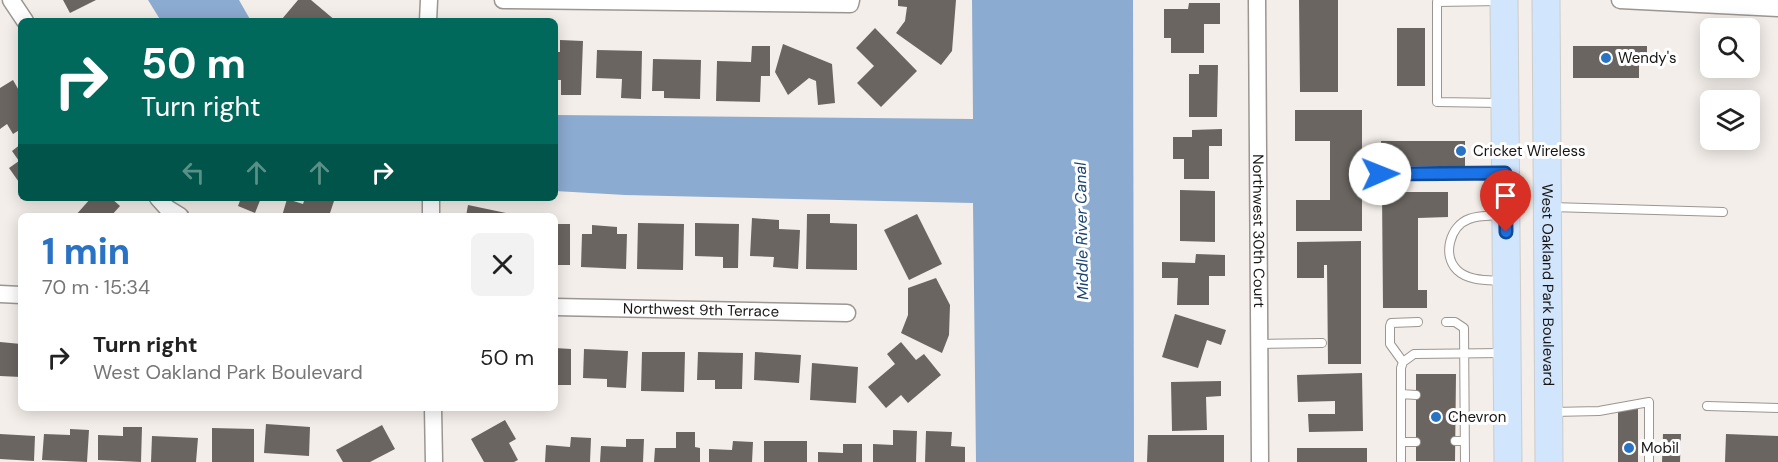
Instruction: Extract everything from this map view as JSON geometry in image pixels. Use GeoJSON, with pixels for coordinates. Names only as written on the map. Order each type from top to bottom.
{"type":"FeatureCollection","features":[{"type":"Feature","properties":{"kind":"main road"},"geometry":{"type":"LineString","coordinates":[[1504,0],[1508,462]]}},
{"type":"Feature","properties":{"kind":"main road","name":"West Oakland Park Boulevard"},"geometry":{"type":"LineString","coordinates":[[1546,0],[1549,462]]}},
{"type":"Feature","properties":{"kind":"street"},"geometry":{"type":"LineString","coordinates":[[11,0],[23,18]]}},
{"type":"Feature","properties":{"kind":"street"},"geometry":{"type":"LineString","coordinates":[[429,0],[429,18]]}},
{"type":"Feature","properties":{"kind":"street"},"geometry":{"type":"LineString","coordinates":[[503,0],[851,2]]}},
{"type":"Feature","properties":{"kind":"street","name":"Northwest 30th Court"},"geometry":{"type":"LineString","coordinates":[[1257,0],[1260,462]]}},
{"type":"Feature","properties":{"kind":"street"},"geometry":{"type":"LineString","coordinates":[[1620,0],[1778,8]]}},
{"type":"Feature","properties":{"kind":"street"},"geometry":{"type":"LineString","coordinates":[[0,294],[18,295]]}},
{"type":"Feature","properties":{"kind":"street","name":"Northwest 9th Terrace"},"geometry":{"type":"LineString","coordinates":[[558,307],[847,313]]}},
{"type":"Feature","properties":{"kind":"street"},"geometry":{"type":"LineString","coordinates":[[433,411],[434,462]]}},
{"type":"Feature","properties":{"kind":"lane"},"geometry":{"type":"LineString","coordinates":[[1504,0],[1437,2],[1437,102],[1505,103]]}},
{"type":"Feature","properties":{"kind":"lane"},"geometry":{"type":"LineString","coordinates":[[1380,174],[1505,173]]}},
{"type":"Feature","properties":{"kind":"lane"},"geometry":{"type":"LineString","coordinates":[[1548,207],[1723,212]]}},
{"type":"Feature","properties":{"kind":"lane"},"geometry":{"type":"LineString","coordinates":[[1506,215],[1470,218],[1460,224],[1452,233],[1449,254],[1458,271],[1474,279],[1506,281]]}},
{"type":"Feature","properties":{"kind":"lane"},"geometry":{"type":"LineString","coordinates":[[1401,462],[1403,362],[1390,344],[1390,326],[1391,323],[1418,322]]}},
{"type":"Feature","properties":{"kind":"lane"},"geometry":{"type":"LineString","coordinates":[[1446,322],[1455,322],[1464,328],[1460,441],[1465,462]]}},
{"type":"Feature","properties":{"kind":"lane"},"geometry":{"type":"LineString","coordinates":[[1260,344],[1322,344]]}},
{"type":"Feature","properties":{"kind":"lane"},"geometry":{"type":"LineString","coordinates":[[1403,362],[1414,354],[1507,353]]}},
{"type":"Feature","properties":{"kind":"lane"},"geometry":{"type":"LineString","coordinates":[[1401,394],[1416,394]]}},
{"type":"Feature","properties":{"kind":"lane"},"geometry":{"type":"LineString","coordinates":[[1550,412],[1599,411],[1649,402],[1649,462]]}},
{"type":"Feature","properties":{"kind":"lane"},"geometry":{"type":"LineString","coordinates":[[1707,406],[1778,408]]}},
{"type":"Feature","properties":{"kind":"lane"},"geometry":{"type":"LineString","coordinates":[[1401,442],[1416,442]]}},
{"type":"Feature","properties":{"kind":"water"},"geometry":{"type":"Polygon","coordinates":[[[148,0],[239,0],[249,18],[159,18],[148,0]]]}},
{"type":"Feature","properties":{"kind":"water","name":"Middle River Canal"},"geometry":{"type":"Polygon","coordinates":[[[972,0],[1133,0],[1134,462],[976,462],[973,203],[625,195],[558,191],[558,115],[973,119],[972,0]]]}},
{"type":"Feature","properties":{"kind":"building"},"geometry":{"type":"Polygon","coordinates":[[[63,0],[96,0],[70,13],[63,0]]]}},
{"type":"Feature","properties":{"kind":"building"},"geometry":{"type":"Polygon","coordinates":[[[298,0],[311,0],[332,18],[283,18],[298,0]]]}},
{"type":"Feature","properties":{"kind":"building"},"geometry":{"type":"Polygon","coordinates":[[[898,0],[956,0],[952,51],[941,65],[896,33],[905,21],[907,7],[898,6],[898,0]]]}},
{"type":"Feature","properties":{"kind":"building"},"geometry":{"type":"Polygon","coordinates":[[[1299,0],[1338,0],[1338,92],[1300,92],[1299,0]]]}},
{"type":"Feature","properties":{"kind":"building"},"geometry":{"type":"Polygon","coordinates":[[[1189,3],[1220,3],[1220,24],[1204,24],[1204,53],[1171,53],[1171,38],[1164,38],[1164,9],[1188,9],[1189,3]]]}},
{"type":"Feature","properties":{"kind":"building"},"geometry":{"type":"Polygon","coordinates":[[[875,28],[917,71],[881,107],[857,83],[874,66],[856,48],[875,28]]]}},
{"type":"Feature","properties":{"kind":"building"},"geometry":{"type":"Polygon","coordinates":[[[1397,28],[1425,28],[1425,86],[1397,86],[1397,28]]]}},
{"type":"Feature","properties":{"kind":"building"},"geometry":{"type":"Polygon","coordinates":[[[560,40],[583,41],[581,95],[561,95],[561,80],[558,80],[558,52],[560,52],[560,40]]]}},
{"type":"Feature","properties":{"kind":"building"},"geometry":{"type":"Polygon","coordinates":[[[783,44],[832,64],[835,103],[818,105],[816,81],[809,78],[788,95],[775,72],[783,44]]]}},
{"type":"Feature","properties":{"kind":"building"},"geometry":{"type":"Polygon","coordinates":[[[752,46],[770,46],[770,76],[761,76],[760,102],[716,101],[717,61],[751,62],[752,46]]]}},
{"type":"Feature","properties":{"kind":"building"},"geometry":{"type":"Polygon","coordinates":[[[1573,46],[1647,46],[1647,60],[1639,60],[1639,78],[1573,78],[1573,46]]]}},
{"type":"Feature","properties":{"kind":"building"},"geometry":{"type":"Polygon","coordinates":[[[597,50],[642,51],[641,99],[621,98],[622,79],[596,78],[597,50]]]}},
{"type":"Feature","properties":{"kind":"building"},"geometry":{"type":"Polygon","coordinates":[[[653,59],[701,60],[700,99],[664,98],[664,91],[652,91],[653,59]]]}},
{"type":"Feature","properties":{"kind":"building"},"geometry":{"type":"Polygon","coordinates":[[[1199,65],[1218,65],[1217,117],[1189,117],[1189,74],[1199,74],[1199,65]]]}},
{"type":"Feature","properties":{"kind":"building"},"geometry":{"type":"Polygon","coordinates":[[[13,80],[18,89],[18,131],[13,134],[7,124],[0,129],[0,88],[13,80]]]}},
{"type":"Feature","properties":{"kind":"building"},"geometry":{"type":"Polygon","coordinates":[[[1295,110],[1362,110],[1362,231],[1296,231],[1296,200],[1330,200],[1330,141],[1295,141],[1295,110]]]}},
{"type":"Feature","properties":{"kind":"building"},"geometry":{"type":"Polygon","coordinates":[[[1222,129],[1222,146],[1209,146],[1209,179],[1184,179],[1184,159],[1173,159],[1173,137],[1192,137],[1192,130],[1222,129]]]}},
{"type":"Feature","properties":{"kind":"building"},"geometry":{"type":"Polygon","coordinates":[[[1381,141],[1465,141],[1465,166],[1381,166],[1381,141]]]}},
{"type":"Feature","properties":{"kind":"building"},"geometry":{"type":"Polygon","coordinates":[[[18,146],[18,160],[12,151],[18,146]]]}},
{"type":"Feature","properties":{"kind":"building"},"geometry":{"type":"Polygon","coordinates":[[[18,162],[18,181],[9,168],[18,162]]]}},
{"type":"Feature","properties":{"kind":"building"},"geometry":{"type":"Polygon","coordinates":[[[1180,190],[1215,191],[1215,242],[1180,241],[1180,190]]]}},
{"type":"Feature","properties":{"kind":"building"},"geometry":{"type":"Polygon","coordinates":[[[1382,192],[1448,192],[1448,217],[1418,218],[1418,290],[1427,290],[1427,308],[1383,308],[1382,192]]]}},
{"type":"Feature","properties":{"kind":"building"},"geometry":{"type":"Polygon","coordinates":[[[88,201],[114,201],[120,206],[114,213],[78,213],[88,201]]]}},
{"type":"Feature","properties":{"kind":"building"},"geometry":{"type":"Polygon","coordinates":[[[240,201],[260,201],[255,213],[238,206],[240,201]]]}},
{"type":"Feature","properties":{"kind":"building"},"geometry":{"type":"Polygon","coordinates":[[[286,201],[303,204],[304,201],[334,201],[330,213],[283,213],[286,201]]]}},
{"type":"Feature","properties":{"kind":"building"},"geometry":{"type":"Polygon","coordinates":[[[468,205],[506,213],[467,213],[468,205]]]}},
{"type":"Feature","properties":{"kind":"building"},"geometry":{"type":"Polygon","coordinates":[[[807,214],[830,214],[830,223],[857,224],[857,270],[806,269],[807,214]]]}},
{"type":"Feature","properties":{"kind":"building"},"geometry":{"type":"Polygon","coordinates":[[[917,214],[942,264],[909,280],[884,230],[917,214]]]}},
{"type":"Feature","properties":{"kind":"building"},"geometry":{"type":"Polygon","coordinates":[[[752,218],[779,220],[779,229],[800,230],[798,269],[773,267],[774,257],[750,256],[752,218]]]}},
{"type":"Feature","properties":{"kind":"building"},"geometry":{"type":"Polygon","coordinates":[[[638,223],[684,224],[683,270],[637,269],[638,223]]]}},
{"type":"Feature","properties":{"kind":"building"},"geometry":{"type":"Polygon","coordinates":[[[695,223],[739,224],[738,268],[723,268],[723,257],[695,256],[695,223]]]}},
{"type":"Feature","properties":{"kind":"building"},"geometry":{"type":"Polygon","coordinates":[[[558,224],[570,224],[570,265],[558,265],[558,224]]]}},
{"type":"Feature","properties":{"kind":"building"},"geometry":{"type":"Polygon","coordinates":[[[592,225],[617,227],[617,234],[627,234],[626,269],[581,267],[582,234],[592,234],[592,225]]]}},
{"type":"Feature","properties":{"kind":"building"},"geometry":{"type":"Polygon","coordinates":[[[1361,241],[1361,364],[1328,364],[1327,265],[1324,265],[1324,278],[1297,278],[1297,242],[1361,241]]]}},
{"type":"Feature","properties":{"kind":"building"},"geometry":{"type":"Polygon","coordinates":[[[1196,254],[1225,255],[1225,276],[1209,276],[1209,305],[1177,305],[1178,278],[1162,278],[1162,262],[1195,263],[1196,254]]]}},
{"type":"Feature","properties":{"kind":"building"},"geometry":{"type":"Polygon","coordinates":[[[936,278],[950,305],[949,335],[942,353],[901,333],[908,315],[908,288],[936,278]]]}},
{"type":"Feature","properties":{"kind":"building"},"geometry":{"type":"Polygon","coordinates":[[[1175,314],[1226,330],[1221,345],[1207,340],[1198,368],[1162,357],[1175,314]]]}},
{"type":"Feature","properties":{"kind":"building"},"geometry":{"type":"Polygon","coordinates":[[[0,342],[18,344],[18,377],[0,376],[0,342]]]}},
{"type":"Feature","properties":{"kind":"building"},"geometry":{"type":"Polygon","coordinates":[[[901,342],[916,360],[924,354],[941,375],[908,403],[901,395],[886,408],[868,387],[895,364],[887,354],[901,342]]]}},
{"type":"Feature","properties":{"kind":"building"},"geometry":{"type":"Polygon","coordinates":[[[558,348],[571,349],[571,385],[558,385],[558,348]]]}},
{"type":"Feature","properties":{"kind":"building"},"geometry":{"type":"Polygon","coordinates":[[[584,349],[628,351],[626,388],[607,387],[607,379],[583,378],[584,349]]]}},
{"type":"Feature","properties":{"kind":"building"},"geometry":{"type":"Polygon","coordinates":[[[642,352],[685,352],[684,392],[641,391],[642,352]]]}},
{"type":"Feature","properties":{"kind":"building"},"geometry":{"type":"Polygon","coordinates":[[[698,352],[743,353],[742,389],[715,389],[715,380],[697,380],[698,352]]]}},
{"type":"Feature","properties":{"kind":"building"},"geometry":{"type":"Polygon","coordinates":[[[755,352],[801,355],[799,383],[754,380],[755,352]]]}},
{"type":"Feature","properties":{"kind":"building"},"geometry":{"type":"Polygon","coordinates":[[[812,363],[858,367],[856,403],[810,400],[812,363]]]}},
{"type":"Feature","properties":{"kind":"building"},"geometry":{"type":"Polygon","coordinates":[[[1362,373],[1363,431],[1309,432],[1308,414],[1335,414],[1335,401],[1298,402],[1297,375],[1362,373]]]}},
{"type":"Feature","properties":{"kind":"building"},"geometry":{"type":"Polygon","coordinates":[[[1416,374],[1456,374],[1455,461],[1416,461],[1416,374]]]}},
{"type":"Feature","properties":{"kind":"building"},"geometry":{"type":"Polygon","coordinates":[[[1221,381],[1221,396],[1206,397],[1207,430],[1172,431],[1171,382],[1221,381]]]}},
{"type":"Feature","properties":{"kind":"building"},"geometry":{"type":"Polygon","coordinates":[[[1618,409],[1638,409],[1638,462],[1618,462],[1618,409]]]}},
{"type":"Feature","properties":{"kind":"building"},"geometry":{"type":"Polygon","coordinates":[[[505,420],[516,439],[509,443],[518,460],[484,462],[471,439],[505,420]]]}},
{"type":"Feature","properties":{"kind":"building"},"geometry":{"type":"Polygon","coordinates":[[[266,424],[310,427],[309,456],[264,453],[266,424]]]}},
{"type":"Feature","properties":{"kind":"building"},"geometry":{"type":"Polygon","coordinates":[[[382,425],[395,449],[370,462],[343,462],[336,450],[382,425]]]}},
{"type":"Feature","properties":{"kind":"building"},"geometry":{"type":"Polygon","coordinates":[[[123,427],[142,427],[141,462],[98,460],[98,435],[123,436],[123,427]]]}},
{"type":"Feature","properties":{"kind":"building"},"geometry":{"type":"Polygon","coordinates":[[[212,428],[254,429],[254,462],[212,462],[212,428]]]}},
{"type":"Feature","properties":{"kind":"building"},"geometry":{"type":"Polygon","coordinates":[[[70,429],[89,430],[87,462],[42,460],[44,434],[70,435],[70,429]]]}},
{"type":"Feature","properties":{"kind":"building"},"geometry":{"type":"Polygon","coordinates":[[[893,430],[917,431],[916,462],[873,462],[873,444],[893,445],[893,430]]]}},
{"type":"Feature","properties":{"kind":"building"},"geometry":{"type":"Polygon","coordinates":[[[926,431],[952,432],[951,446],[965,447],[965,462],[925,462],[926,431]]]}},
{"type":"Feature","properties":{"kind":"building"},"geometry":{"type":"Polygon","coordinates":[[[676,432],[695,432],[695,447],[700,448],[700,462],[654,462],[655,448],[676,448],[676,432]]]}},
{"type":"Feature","properties":{"kind":"building"},"geometry":{"type":"Polygon","coordinates":[[[0,434],[35,436],[34,461],[0,459],[0,434]]]}},
{"type":"Feature","properties":{"kind":"building"},"geometry":{"type":"Polygon","coordinates":[[[1663,434],[1681,434],[1680,462],[1662,462],[1663,434]]]}},
{"type":"Feature","properties":{"kind":"building"},"geometry":{"type":"Polygon","coordinates":[[[1726,434],[1778,436],[1778,462],[1725,462],[1726,434]]]}},
{"type":"Feature","properties":{"kind":"building"},"geometry":{"type":"Polygon","coordinates":[[[1148,435],[1224,435],[1224,462],[1147,462],[1148,435]]]}},
{"type":"Feature","properties":{"kind":"building"},"geometry":{"type":"Polygon","coordinates":[[[152,436],[198,438],[196,462],[151,462],[152,436]]]}},
{"type":"Feature","properties":{"kind":"building"},"geometry":{"type":"Polygon","coordinates":[[[571,437],[591,438],[590,462],[545,462],[546,445],[570,447],[571,437]]]}},
{"type":"Feature","properties":{"kind":"building"},"geometry":{"type":"Polygon","coordinates":[[[626,439],[644,439],[643,462],[600,462],[601,446],[626,447],[626,439]]]}},
{"type":"Feature","properties":{"kind":"building"},"geometry":{"type":"Polygon","coordinates":[[[733,441],[753,442],[752,462],[709,462],[709,449],[732,450],[733,441]]]}},
{"type":"Feature","properties":{"kind":"building"},"geometry":{"type":"Polygon","coordinates":[[[764,441],[807,441],[807,462],[764,462],[764,441]]]}},
{"type":"Feature","properties":{"kind":"building"},"geometry":{"type":"Polygon","coordinates":[[[843,444],[862,444],[862,462],[818,462],[818,452],[843,453],[843,444]]]}},
{"type":"Feature","properties":{"kind":"building"},"geometry":{"type":"Polygon","coordinates":[[[1297,448],[1367,448],[1367,462],[1297,462],[1297,448]]]}},
{"type":"Feature","properties":{"kind":"place","name":"Wendy's"},"geometry":{"type":"Point","coordinates":[1606,58]}},
{"type":"Feature","properties":{"kind":"place","name":"Cricket Wireless"},"geometry":{"type":"Point","coordinates":[1461,151]}},
{"type":"Feature","properties":{"kind":"place","name":"Chevron"},"geometry":{"type":"Point","coordinates":[1436,417]}},
{"type":"Feature","properties":{"kind":"place","name":"Mobil"},"geometry":{"type":"Point","coordinates":[1629,448]}},
{"type":"Feature","properties":{"kind":"route"},"geometry":{"type":"LineString","coordinates":[[1380,174],[1505,173],[1506,232]]}}]}
